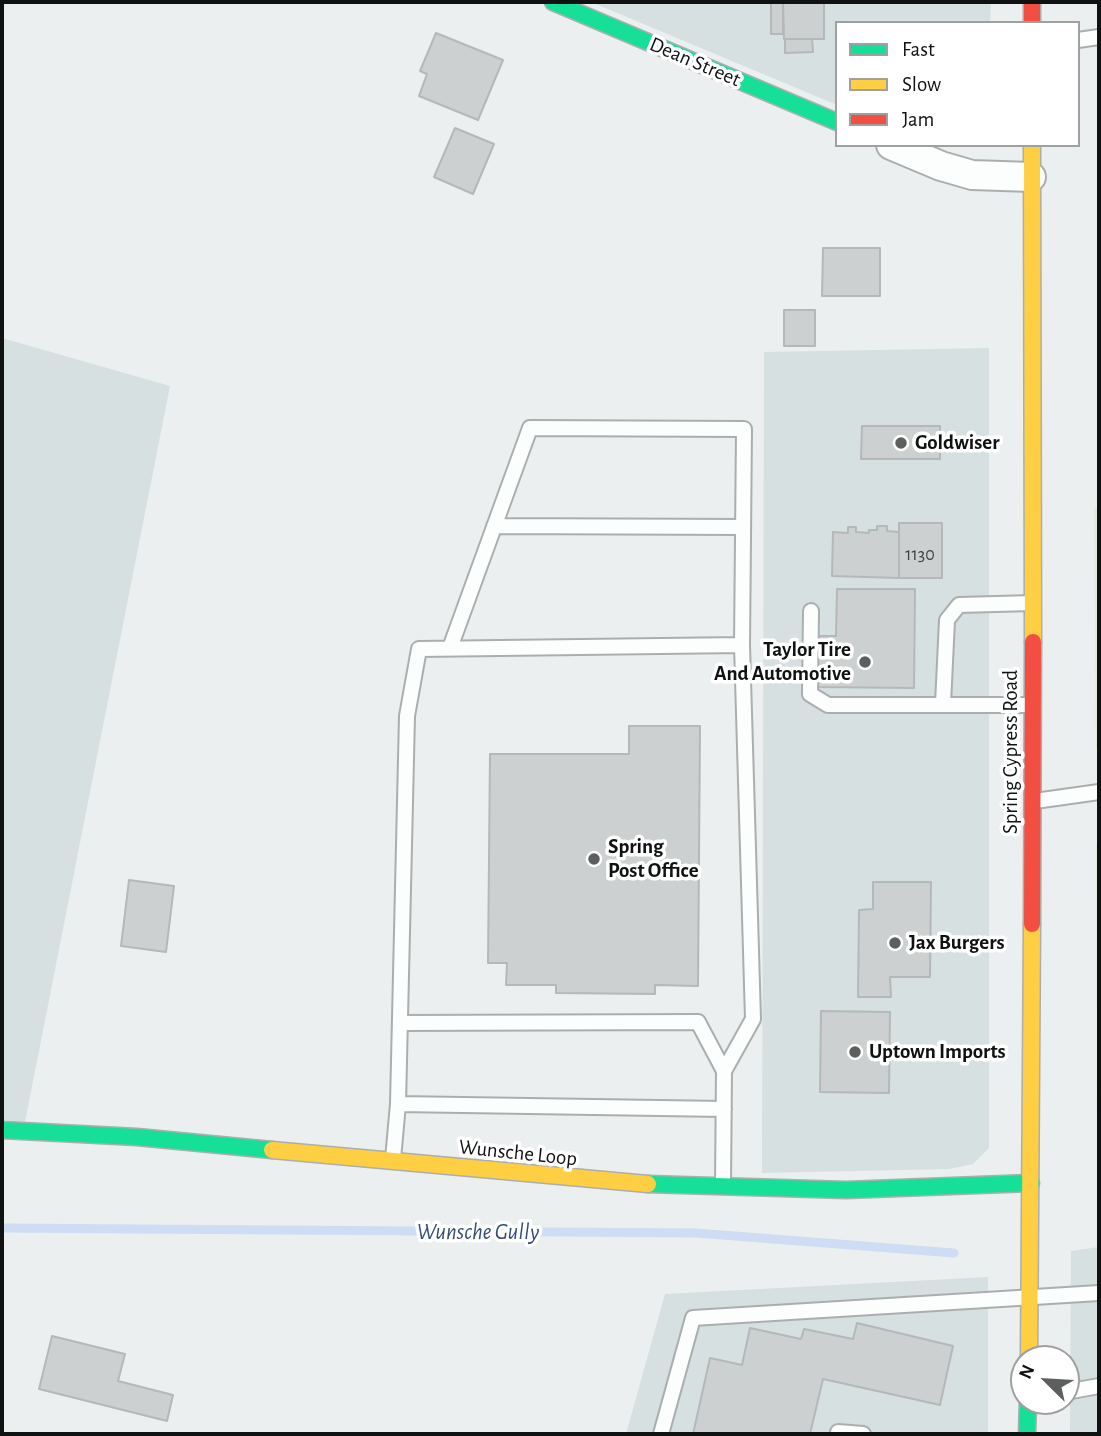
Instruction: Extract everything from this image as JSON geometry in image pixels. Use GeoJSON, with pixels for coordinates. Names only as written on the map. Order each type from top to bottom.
{"type":"FeatureCollection","features":[{"type":"Feature","properties":{"kind":"street","name":"Dean Street"},"geometry":{"type":"LineString","coordinates":[[553,2],[835,121]]}},
{"type":"Feature","properties":{"kind":"street"},"geometry":{"type":"LineString","coordinates":[[1032,2],[1032,21]]}},
{"type":"Feature","properties":{"kind":"street"},"geometry":{"type":"LineString","coordinates":[[896,147],[972,175],[1031,177]]}},
{"type":"Feature","properties":{"kind":"street","name":"Spring Cypress Road"},"geometry":{"type":"LineString","coordinates":[[1029,1345],[1033,705],[1032,147]]}},
{"type":"Feature","properties":{"kind":"street","name":"Wunsche Loop"},"geometry":{"type":"LineString","coordinates":[[2,1130],[137,1137],[608,1183],[846,1190],[1031,1183]]}},
{"type":"Feature","properties":{"kind":"street"},"geometry":{"type":"LineString","coordinates":[[1027,1434],[1028,1415]]}},
{"type":"Feature","properties":{"kind":"lane"},"geometry":{"type":"LineString","coordinates":[[1080,40],[1099,37]]}},
{"type":"Feature","properties":{"kind":"lane"},"geometry":{"type":"LineString","coordinates":[[450,648],[530,428],[744,429],[742,645],[753,1019],[724,1071]]}},
{"type":"Feature","properties":{"kind":"lane"},"geometry":{"type":"LineString","coordinates":[[494,526],[743,527]]}},
{"type":"Feature","properties":{"kind":"lane"},"geometry":{"type":"LineString","coordinates":[[943,704],[947,620],[959,606],[1033,603]]}},
{"type":"Feature","properties":{"kind":"lane"},"geometry":{"type":"LineString","coordinates":[[811,611],[810,694],[828,705],[1033,705]]}},
{"type":"Feature","properties":{"kind":"lane"},"geometry":{"type":"LineString","coordinates":[[393,1162],[398,1104],[407,716],[419,649],[742,645]]}},
{"type":"Feature","properties":{"kind":"lane"},"geometry":{"type":"LineString","coordinates":[[1032,802],[1099,792]]}},
{"type":"Feature","properties":{"kind":"lane"},"geometry":{"type":"LineString","coordinates":[[400,1023],[698,1022],[724,1071],[723,1186]]}},
{"type":"Feature","properties":{"kind":"lane"},"geometry":{"type":"LineString","coordinates":[[398,1104],[724,1109]]}},
{"type":"Feature","properties":{"kind":"lane"},"geometry":{"type":"LineString","coordinates":[[661,1434],[693,1318],[1099,1293]]}},
{"type":"Feature","properties":{"kind":"lane"},"geometry":{"type":"LineString","coordinates":[[1080,1389],[1099,1386]]}},
{"type":"Feature","properties":{"kind":"lane"},"geometry":{"type":"LineString","coordinates":[[838,1434],[863,1434]]}},
{"type":"Feature","properties":{"kind":"shaded area"},"geometry":{"type":"Polygon","coordinates":[[[591,2],[991,2],[990,21],[835,21],[835,104],[591,2]]]}},
{"type":"Feature","properties":{"kind":"shaded area"},"geometry":{"type":"Polygon","coordinates":[[[2,338],[170,386],[25,1122],[2,1120],[2,338]]]}},
{"type":"Feature","properties":{"kind":"shaded area"},"geometry":{"type":"Polygon","coordinates":[[[989,348],[989,1148],[973,1164],[949,1169],[762,1173],[764,352],[989,348]]]}},
{"type":"Feature","properties":{"kind":"shaded area"},"geometry":{"type":"Polygon","coordinates":[[[1099,507],[1099,749],[1096,749],[1094,508],[1099,507]]]}},
{"type":"Feature","properties":{"kind":"shaded area"},"geometry":{"type":"Polygon","coordinates":[[[1096,845],[1099,845],[1097,1165],[1096,845]]]}},
{"type":"Feature","properties":{"kind":"shaded area"},"geometry":{"type":"Polygon","coordinates":[[[1099,1247],[1099,1434],[1070,1434],[1070,1415],[1080,1415],[1080,1345],[1070,1345],[1071,1251],[1099,1247]]]}},
{"type":"Feature","properties":{"kind":"shaded area"},"geometry":{"type":"Polygon","coordinates":[[[988,1277],[988,1434],[626,1434],[665,1294],[988,1277]]]}},
{"type":"Feature","properties":{"kind":"building"},"geometry":{"type":"Polygon","coordinates":[[[771,2],[783,2],[783,34],[771,34],[771,2]]]}},
{"type":"Feature","properties":{"kind":"building"},"geometry":{"type":"Polygon","coordinates":[[[783,2],[824,2],[824,39],[784,39],[783,2]]]}},
{"type":"Feature","properties":{"kind":"building"},"geometry":{"type":"Polygon","coordinates":[[[436,33],[503,60],[478,120],[419,96],[427,74],[420,71],[436,33]]]}},
{"type":"Feature","properties":{"kind":"building"},"geometry":{"type":"Polygon","coordinates":[[[785,39],[812,39],[813,52],[785,53],[785,39]]]}},
{"type":"Feature","properties":{"kind":"building"},"geometry":{"type":"Polygon","coordinates":[[[455,128],[494,144],[473,194],[434,177],[455,128]]]}},
{"type":"Feature","properties":{"kind":"building"},"geometry":{"type":"Polygon","coordinates":[[[823,248],[880,248],[880,296],[822,296],[823,248]]]}},
{"type":"Feature","properties":{"kind":"building"},"geometry":{"type":"Polygon","coordinates":[[[784,310],[815,310],[815,346],[784,346],[784,310]]]}},
{"type":"Feature","properties":{"kind":"building","name":"Goldwiser"},"geometry":{"type":"Polygon","coordinates":[[[862,426],[940,426],[940,459],[861,459],[862,426]]]}},
{"type":"Feature","properties":{"kind":"building"},"geometry":{"type":"Polygon","coordinates":[[[899,523],[942,523],[942,578],[899,578],[899,523]]]}},
{"type":"Feature","properties":{"kind":"building"},"geometry":{"type":"Polygon","coordinates":[[[877,526],[887,526],[887,531],[899,532],[899,578],[832,576],[833,532],[848,533],[848,527],[856,527],[856,532],[869,533],[869,530],[877,530],[877,526]]]}},
{"type":"Feature","properties":{"kind":"building","name":"Taylor Tire And Automotive"},"geometry":{"type":"Polygon","coordinates":[[[837,589],[915,589],[914,688],[815,687],[815,636],[836,636],[837,589]]]}},
{"type":"Feature","properties":{"kind":"building","name":"Spring Post Office"},"geometry":{"type":"Polygon","coordinates":[[[629,726],[700,726],[698,986],[655,985],[655,994],[556,993],[556,985],[506,985],[507,963],[488,963],[490,754],[629,754],[629,726]]]}},
{"type":"Feature","properties":{"kind":"building"},"geometry":{"type":"Polygon","coordinates":[[[129,880],[174,886],[166,952],[121,946],[129,880]]]}},
{"type":"Feature","properties":{"kind":"building","name":"Jax Burgers"},"geometry":{"type":"Polygon","coordinates":[[[873,882],[931,882],[930,977],[890,977],[891,997],[858,997],[859,910],[873,909],[873,882]]]}},
{"type":"Feature","properties":{"kind":"building","name":"Uptown Imports"},"geometry":{"type":"Polygon","coordinates":[[[821,1011],[890,1012],[889,1093],[820,1092],[821,1011]]]}},
{"type":"Feature","properties":{"kind":"building"},"geometry":{"type":"Polygon","coordinates":[[[857,1323],[953,1346],[940,1405],[823,1379],[810,1434],[693,1434],[710,1358],[742,1365],[750,1328],[801,1339],[804,1329],[853,1339],[857,1323]]]}},
{"type":"Feature","properties":{"kind":"building"},"geometry":{"type":"Polygon","coordinates":[[[52,1336],[125,1354],[118,1381],[173,1395],[167,1421],[39,1389],[52,1336]]]}},
{"type":"Feature","properties":{"kind":"waterway","name":"Wunsche Gully"},"geometry":{"type":"LineString","coordinates":[[2,1228],[696,1233],[954,1253]]}},
{"type":"Feature","properties":{"kind":"traffic: fast"},"geometry":{"type":"LineString","coordinates":[[553,2],[835,121]]}},
{"type":"Feature","properties":{"kind":"traffic: fast"},"geometry":{"type":"LineString","coordinates":[[2,1130],[137,1137],[272,1150]]}},
{"type":"Feature","properties":{"kind":"traffic: fast"},"geometry":{"type":"LineString","coordinates":[[648,1184],[846,1190],[1031,1183]]}},
{"type":"Feature","properties":{"kind":"traffic: fast"},"geometry":{"type":"LineString","coordinates":[[1027,1434],[1028,1415]]}},
{"type":"Feature","properties":{"kind":"traffic: slow"},"geometry":{"type":"LineString","coordinates":[[1032,147],[1033,642]]}},
{"type":"Feature","properties":{"kind":"traffic: slow"},"geometry":{"type":"LineString","coordinates":[[1029,1345],[1032,924]]}},
{"type":"Feature","properties":{"kind":"traffic: slow"},"geometry":{"type":"LineString","coordinates":[[272,1150],[648,1184]]}},
{"type":"Feature","properties":{"kind":"traffic: jam"},"geometry":{"type":"LineString","coordinates":[[1032,2],[1032,21]]}},
{"type":"Feature","properties":{"kind":"traffic: jam"},"geometry":{"type":"LineString","coordinates":[[1032,924],[1033,642]]}},
{"type":"Feature","properties":{"kind":"place","name":"Goldwiser"},"geometry":{"type":"Point","coordinates":[901,443]}},
{"type":"Feature","properties":{"kind":"place","name":"Taylor Tire And Automotive"},"geometry":{"type":"Point","coordinates":[865,662]}},
{"type":"Feature","properties":{"kind":"place","name":"Spring Post Office"},"geometry":{"type":"Point","coordinates":[594,859]}},
{"type":"Feature","properties":{"kind":"place","name":"Jax Burgers"},"geometry":{"type":"Point","coordinates":[895,943]}},
{"type":"Feature","properties":{"kind":"place","name":"Uptown Imports"},"geometry":{"type":"Point","coordinates":[855,1052]}}]}
